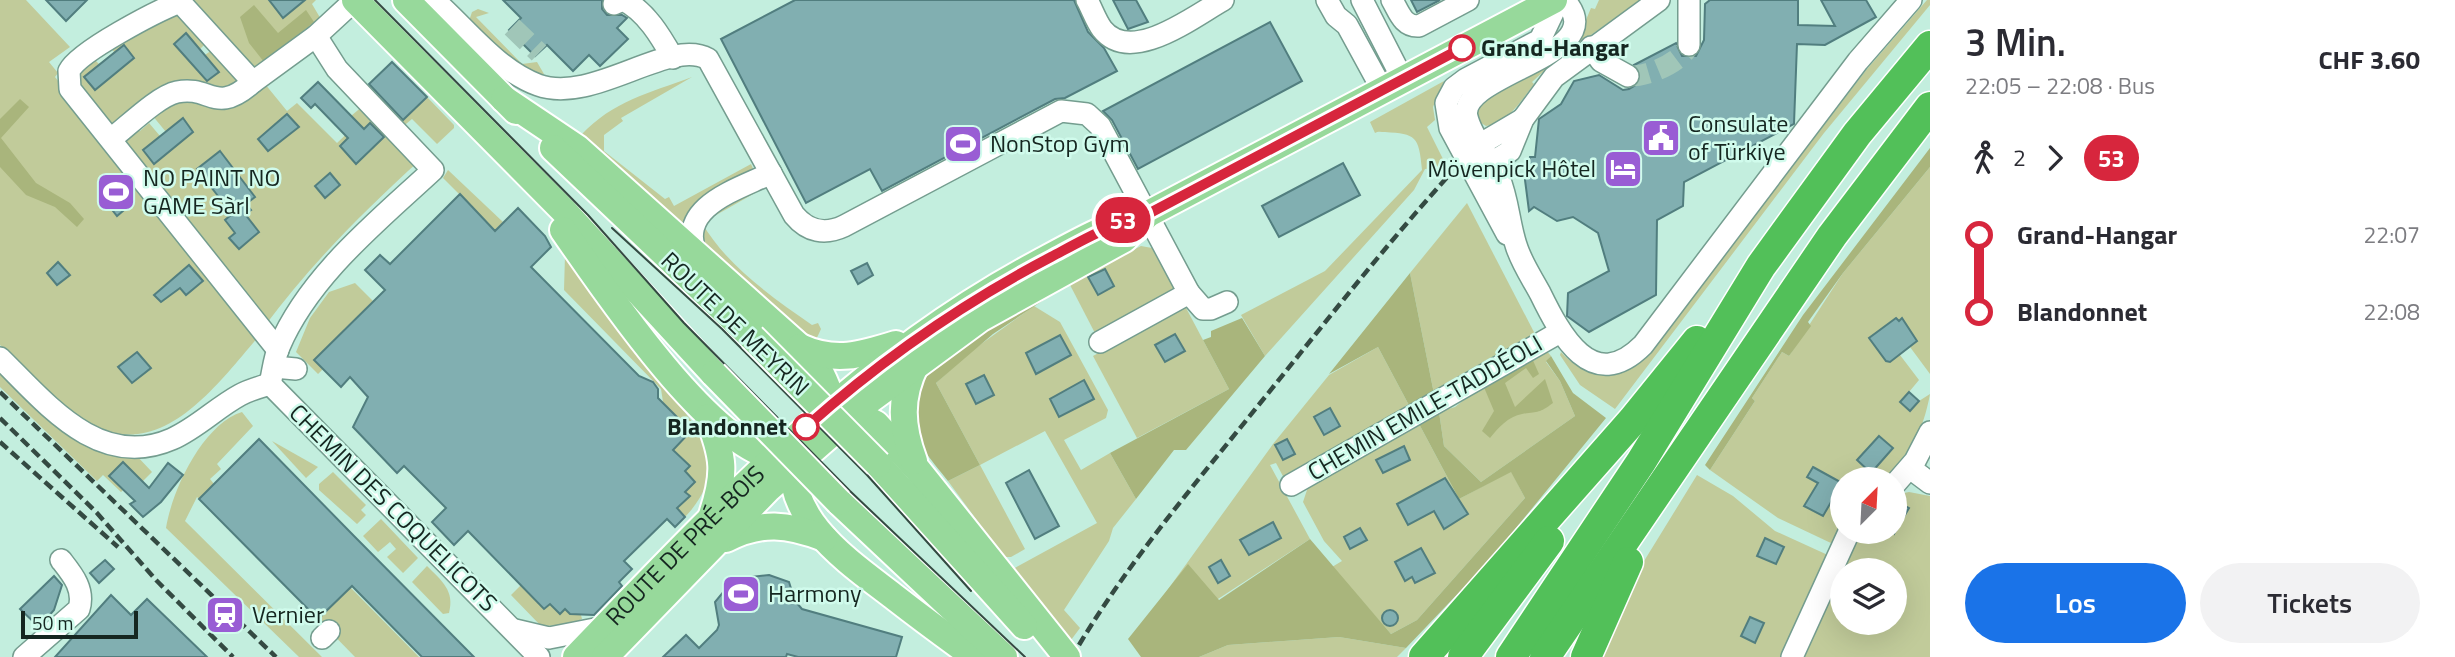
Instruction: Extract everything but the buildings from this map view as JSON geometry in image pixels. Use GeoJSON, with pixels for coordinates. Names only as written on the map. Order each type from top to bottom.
{"type":"FeatureCollection","features":[{"type":"Feature","properties":{"kind":"highway"},"geometry":{"type":"LineString","coordinates":[[1424,657],[1633,420],[1761,266],[1851,142],[1930,46]]}},
{"type":"Feature","properties":{"kind":"highway"},"geometry":{"type":"LineString","coordinates":[[1545,657],[1832,236],[1930,107]]}},
{"type":"Feature","properties":{"kind":"highway"},"geometry":{"type":"LineString","coordinates":[[1511,657],[1642,462],[1761,266]]}},
{"type":"Feature","properties":{"kind":"highway"},"geometry":{"type":"LineString","coordinates":[[1463,657],[1525,576],[1633,420]]}},
{"type":"Feature","properties":{"kind":"highway"},"geometry":{"type":"LineString","coordinates":[[1586,657],[1614,591],[1685,453]]}},
{"type":"Feature","properties":{"kind":"main road","name":"ROUTE DE MEYRIN"},"geometry":{"type":"LineString","coordinates":[[355,0],[565,212],[714,374],[839,502],[1004,657]]}},
{"type":"Feature","properties":{"kind":"main road","name":"ROUTE DE MEYRIN"},"geometry":{"type":"LineString","coordinates":[[406,0],[643,237],[752,337],[878,464],[983,583],[1056,657]]}},
{"type":"Feature","properties":{"kind":"main road","name":"ROUTE DE PRÉ-BOIS"},"geometry":{"type":"LineString","coordinates":[[576,657],[609,647],[712,546],[813,436],[917,337],[1044,260],[1116,222],[1148,214],[1559,0]]}},
{"type":"Feature","properties":{"kind":"main road"},"geometry":{"type":"LineString","coordinates":[[504,99],[577,148],[800,347],[818,368],[813,436],[798,499],[824,538],[860,571],[965,654]]}},
{"type":"Feature","properties":{"kind":"main road"},"geometry":{"type":"LineString","coordinates":[[504,150],[641,337],[706,412],[749,449],[876,424],[917,469],[1067,657]]}},
{"type":"Feature","properties":{"kind":"main road","name":"ROUTE DE PRÉ-BOIS"},"geometry":{"type":"LineString","coordinates":[[609,647],[712,515],[813,436],[916,363],[1005,303],[1124,239],[1148,214]]}},
{"type":"Feature","properties":{"kind":"main road"},"geometry":{"type":"LineString","coordinates":[[800,347],[815,354],[841,358],[861,356],[917,337]]}},
{"type":"Feature","properties":{"kind":"main road"},"geometry":{"type":"LineString","coordinates":[[916,363],[905,390],[902,417],[906,440],[917,469]]}},
{"type":"Feature","properties":{"kind":"main road"},"geometry":{"type":"LineString","coordinates":[[706,412],[722,454],[723,466],[720,489],[712,515]]}},
{"type":"Feature","properties":{"kind":"main road"},"geometry":{"type":"LineString","coordinates":[[712,546],[735,534],[769,525],[791,527],[824,538]]}},
{"type":"Feature","properties":{"kind":"street","name":"ROUTE DE MEYRIN"},"geometry":{"type":"LineString","coordinates":[[111,139],[166,97],[178,92],[222,99],[236,96],[316,36],[355,0]]}},
{"type":"Feature","properties":{"kind":"street"},"geometry":{"type":"LineString","coordinates":[[434,0],[505,66],[542,86],[565,89],[580,87],[689,52],[699,54],[714,64],[797,220],[813,230],[829,232],[1056,113],[1075,110],[1097,122],[1189,293],[1203,309],[1211,309],[1227,302]]}},
{"type":"Feature","properties":{"kind":"street"},"geometry":{"type":"LineString","coordinates":[[614,4],[624,0],[630,4],[659,33],[673,58]]}},
{"type":"Feature","properties":{"kind":"street"},"geometry":{"type":"LineString","coordinates":[[1087,0],[1106,33],[1122,41],[1139,43],[1148,42],[1223,0]]}},
{"type":"Feature","properties":{"kind":"street"},"geometry":{"type":"LineString","coordinates":[[1326,0],[1393,85]]}},
{"type":"Feature","properties":{"kind":"street"},"geometry":{"type":"LineString","coordinates":[[1393,85],[1366,8],[1393,2],[1406,24],[1419,26],[1468,0]]}},
{"type":"Feature","properties":{"kind":"street"},"geometry":{"type":"LineString","coordinates":[[1559,0],[1572,8],[1575,19],[1563,42],[1478,92],[1469,102],[1466,115],[1472,149],[1482,169],[1499,177],[1516,247],[1560,331],[1574,350],[1597,362],[1616,361],[1638,350],[1687,290],[1852,68],[1911,0]]}},
{"type":"Feature","properties":{"kind":"street"},"geometry":{"type":"LineString","coordinates":[[1482,169],[1510,151],[1522,118],[1554,76],[1659,0]]}},
{"type":"Feature","properties":{"kind":"street"},"geometry":{"type":"LineString","coordinates":[[1689,0],[1689,45]]}},
{"type":"Feature","properties":{"kind":"street"},"geometry":{"type":"LineString","coordinates":[[111,139],[70,89],[69,71],[85,54],[161,9],[180,2],[253,82]]}},
{"type":"Feature","properties":{"kind":"street"},"geometry":{"type":"LineString","coordinates":[[0,358],[79,432],[104,442],[142,446],[172,439],[241,394],[274,367],[291,325],[324,280],[377,222],[433,170],[337,69],[316,36]]}},
{"type":"Feature","properties":{"kind":"street"},"geometry":{"type":"LineString","coordinates":[[1591,47],[1601,61],[1628,76]]}},
{"type":"Feature","properties":{"kind":"street"},"geometry":{"type":"LineString","coordinates":[[1472,149],[1522,118]]}},
{"type":"Feature","properties":{"kind":"street","name":"CHEMIN DES COQUELICOTS"},"geometry":{"type":"LineString","coordinates":[[111,139],[274,367],[540,657]]}},
{"type":"Feature","properties":{"kind":"street"},"geometry":{"type":"LineString","coordinates":[[696,254],[691,230],[699,213],[771,173]]}},
{"type":"Feature","properties":{"kind":"street"},"geometry":{"type":"LineString","coordinates":[[1100,342],[1189,293]]}},
{"type":"Feature","properties":{"kind":"street","name":"CHEMIN EMILE-TADDÉOLI"},"geometry":{"type":"LineString","coordinates":[[1291,485],[1560,331]]}},
{"type":"Feature","properties":{"kind":"street"},"geometry":{"type":"LineString","coordinates":[[274,367],[296,369]]}},
{"type":"Feature","properties":{"kind":"street"},"geometry":{"type":"LineString","coordinates":[[1908,467],[1930,432]]}},
{"type":"Feature","properties":{"kind":"street"},"geometry":{"type":"LineString","coordinates":[[1908,478],[1930,483]]}},
{"type":"Feature","properties":{"kind":"street"},"geometry":{"type":"LineString","coordinates":[[1792,657],[1844,544]]}},
{"type":"Feature","properties":{"kind":"street"},"geometry":{"type":"LineString","coordinates":[[24,657],[79,608],[81,595],[75,577],[61,560]]}},
{"type":"Feature","properties":{"kind":"street"},"geometry":{"type":"LineString","coordinates":[[514,630],[609,647]]}},
{"type":"Feature","properties":{"kind":"green space"},"geometry":{"type":"Polygon","coordinates":[[[0,0],[26,0],[70,47],[49,62],[58,73],[55,77],[259,336],[202,399],[181,416],[158,429],[134,434],[108,432],[80,419],[48,394],[0,345],[0,0]]]}},
{"type":"Feature","properties":{"kind":"green space"},"geometry":{"type":"Polygon","coordinates":[[[190,0],[316,0],[312,4],[322,21],[265,69],[246,67],[190,0]]]}},
{"type":"Feature","properties":{"kind":"green space"},"geometry":{"type":"Polygon","coordinates":[[[1599,0],[1641,0],[1575,46],[1591,8],[1595,9],[1599,0]]]}},
{"type":"Feature","properties":{"kind":"green space"},"geometry":{"type":"Polygon","coordinates":[[[1927,0],[1930,0],[1930,5],[1824,133],[1615,409],[1580,385],[1560,355],[1561,352],[1580,367],[1602,372],[1624,369],[1645,359],[1867,69],[1927,0]]]}},
{"type":"Feature","properties":{"kind":"green space"},"geometry":{"type":"Polygon","coordinates":[[[254,5],[278,33],[306,10],[314,22],[264,62],[249,43],[240,17],[254,5]]]}},
{"type":"Feature","properties":{"kind":"green space"},"geometry":{"type":"Polygon","coordinates":[[[478,9],[489,13],[476,17],[522,64],[537,62],[544,74],[540,76],[512,60],[469,21],[472,12],[478,9]]]}},
{"type":"Feature","properties":{"kind":"green space"},"geometry":{"type":"Polygon","coordinates":[[[164,12],[183,14],[209,40],[200,49],[205,55],[216,47],[239,78],[233,92],[189,88],[113,129],[75,87],[77,67],[91,56],[99,64],[114,52],[110,45],[164,12]]]}},
{"type":"Feature","properties":{"kind":"green space"},"geometry":{"type":"Polygon","coordinates":[[[1558,58],[1532,82],[1534,84],[1508,115],[1486,126],[1478,121],[1476,109],[1484,99],[1558,58]]]}},
{"type":"Feature","properties":{"kind":"green space"},"geometry":{"type":"Polygon","coordinates":[[[692,77],[621,118],[623,121],[604,135],[604,151],[665,199],[669,197],[674,206],[751,164],[762,189],[702,223],[724,253],[751,280],[812,325],[818,323],[821,329],[815,342],[801,335],[804,331],[710,252],[581,135],[593,123],[619,106],[646,93],[692,77]]]}},
{"type":"Feature","properties":{"kind":"green space"},"geometry":{"type":"Polygon","coordinates":[[[1444,81],[1433,107],[1435,120],[1427,127],[1447,167],[1425,169],[1414,190],[1265,356],[1241,315],[1325,271],[1422,170],[1414,139],[1403,134],[1375,133],[1370,122],[1444,81]]]}},
{"type":"Feature","properties":{"kind":"green space"},"geometry":{"type":"Polygon","coordinates":[[[265,84],[287,111],[297,103],[337,143],[357,124],[351,116],[364,105],[419,161],[337,240],[264,327],[125,147],[124,139],[132,127],[140,131],[149,123],[160,136],[166,132],[152,115],[168,99],[229,101],[234,108],[265,84]]]}},
{"type":"Feature","properties":{"kind":"green space"},"geometry":{"type":"Polygon","coordinates":[[[427,97],[454,125],[437,144],[412,119],[401,128],[401,122],[427,97]]]}},
{"type":"Feature","properties":{"kind":"green space"},"geometry":{"type":"Polygon","coordinates":[[[20,99],[29,107],[1,138],[36,183],[70,203],[84,219],[77,227],[55,207],[26,195],[0,167],[0,119],[20,99]]]}},
{"type":"Feature","properties":{"kind":"green space"},"geometry":{"type":"Polygon","coordinates":[[[1930,148],[1930,167],[1843,273],[1808,322],[1811,326],[1789,356],[1782,352],[1752,398],[1755,401],[1710,470],[1705,465],[1803,315],[1930,148]]]}},
{"type":"Feature","properties":{"kind":"green space"},"geometry":{"type":"Polygon","coordinates":[[[1930,167],[1930,374],[1910,347],[1900,355],[1919,380],[1909,392],[1919,401],[1930,394],[1924,419],[1915,440],[1897,467],[1830,467],[1830,543],[1778,518],[1710,470],[1755,401],[1752,398],[1782,352],[1789,356],[1843,273],[1930,167]]]}},
{"type":"Feature","properties":{"kind":"green space"},"geometry":{"type":"Polygon","coordinates":[[[448,170],[503,222],[495,230],[443,178],[448,170]]]}},
{"type":"Feature","properties":{"kind":"green space"},"geometry":{"type":"Polygon","coordinates":[[[1467,203],[1536,336],[1435,399],[1410,273],[1467,203]]]}},
{"type":"Feature","properties":{"kind":"green space"},"geometry":{"type":"Polygon","coordinates":[[[1141,246],[1152,248],[1176,291],[1097,337],[1069,283],[1141,246]]]}},
{"type":"Feature","properties":{"kind":"green space"},"geometry":{"type":"Polygon","coordinates":[[[565,255],[703,436],[709,458],[708,479],[693,508],[685,517],[677,508],[689,496],[685,492],[695,482],[685,471],[689,466],[666,443],[684,424],[663,402],[661,389],[564,290],[565,255]]]}},
{"type":"Feature","properties":{"kind":"green space"},"geometry":{"type":"Polygon","coordinates":[[[1410,273],[1435,399],[1411,409],[1378,347],[1329,374],[1410,273]]]}},
{"type":"Feature","properties":{"kind":"green space"},"geometry":{"type":"Polygon","coordinates":[[[355,283],[373,301],[315,359],[323,369],[318,374],[296,352],[310,318],[329,292],[355,283]]]}},
{"type":"Feature","properties":{"kind":"green space"},"geometry":{"type":"Polygon","coordinates":[[[1069,283],[993,334],[936,383],[980,465],[948,481],[927,454],[913,422],[918,391],[923,380],[937,364],[971,339],[1069,283]]]}},
{"type":"Feature","properties":{"kind":"green space"},"geometry":{"type":"Polygon","coordinates":[[[1034,306],[1060,322],[1108,410],[1106,418],[1064,440],[1081,470],[1110,453],[1136,499],[1113,528],[1109,541],[1064,610],[1080,628],[1071,640],[1013,569],[1097,523],[1045,431],[980,465],[936,383],[970,352],[1034,306]]]}},
{"type":"Feature","properties":{"kind":"green space"},"geometry":{"type":"Polygon","coordinates":[[[1185,306],[1229,389],[1137,438],[1093,356],[1185,306]]]}},
{"type":"Feature","properties":{"kind":"green space"},"geometry":{"type":"Polygon","coordinates":[[[1242,318],[1265,356],[1186,450],[1174,450],[1136,499],[1110,453],[1229,389],[1203,340],[1211,337],[1211,331],[1242,318]]]}},
{"type":"Feature","properties":{"kind":"green space"},"geometry":{"type":"Polygon","coordinates":[[[1378,347],[1411,409],[1285,480],[1276,463],[1270,465],[1310,539],[1198,612],[1153,610],[1273,444],[1329,375],[1378,347]]]}},
{"type":"Feature","properties":{"kind":"green space"},"geometry":{"type":"Polygon","coordinates":[[[1545,349],[1551,356],[1546,362],[1560,381],[1575,416],[1481,482],[1444,446],[1439,412],[1455,407],[1483,385],[1545,349]]]}},
{"type":"Feature","properties":{"kind":"green space"},"geometry":{"type":"Polygon","coordinates":[[[1531,356],[1539,374],[1533,378],[1526,368],[1505,383],[1515,407],[1545,379],[1553,403],[1541,411],[1513,417],[1490,438],[1482,431],[1494,411],[1483,385],[1531,356]]]}},
{"type":"Feature","properties":{"kind":"green space"},"geometry":{"type":"Polygon","coordinates":[[[1551,356],[1573,393],[1606,418],[1489,561],[1406,648],[1339,637],[1228,645],[1199,657],[1141,657],[1128,639],[1188,564],[1219,600],[1310,539],[1391,634],[1417,620],[1525,498],[1511,472],[1459,499],[1418,422],[1439,412],[1444,446],[1481,482],[1575,416],[1560,381],[1546,361],[1551,356]]]}},
{"type":"Feature","properties":{"kind":"green space"},"geometry":{"type":"Polygon","coordinates":[[[0,366],[135,454],[152,472],[130,494],[124,489],[121,492],[103,475],[97,481],[0,387],[0,366]]]}},
{"type":"Feature","properties":{"kind":"green space"},"geometry":{"type":"Polygon","coordinates":[[[242,412],[253,426],[217,464],[221,469],[210,479],[214,484],[199,499],[197,497],[185,521],[322,657],[299,657],[166,528],[182,478],[202,444],[228,419],[242,412]]]}},
{"type":"Feature","properties":{"kind":"green space"},"geometry":{"type":"Polygon","coordinates":[[[1418,422],[1459,499],[1511,471],[1525,498],[1417,620],[1391,634],[1332,567],[1342,561],[1324,541],[1303,502],[1310,481],[1418,422]]]}},
{"type":"Feature","properties":{"kind":"green space"},"geometry":{"type":"Polygon","coordinates":[[[272,441],[318,467],[306,478],[272,441]]]}},
{"type":"Feature","properties":{"kind":"green space"},"geometry":{"type":"Polygon","coordinates":[[[980,465],[1025,549],[1011,557],[1004,557],[948,481],[980,465]]]}},
{"type":"Feature","properties":{"kind":"green space"},"geometry":{"type":"Polygon","coordinates":[[[333,472],[366,505],[361,510],[366,515],[357,524],[319,490],[319,484],[333,472]]]}},
{"type":"Feature","properties":{"kind":"green space"},"geometry":{"type":"Polygon","coordinates":[[[1697,475],[1733,496],[1775,531],[1830,556],[1785,657],[1597,657],[1641,566],[1697,475]]]}},
{"type":"Feature","properties":{"kind":"green space"},"geometry":{"type":"Polygon","coordinates":[[[1908,492],[1930,496],[1930,657],[1800,657],[1830,592],[1830,635],[1907,635],[1907,558],[1846,558],[1852,544],[1908,544],[1908,492]]]}},
{"type":"Feature","properties":{"kind":"green space"},"geometry":{"type":"Polygon","coordinates":[[[381,519],[418,558],[403,573],[387,557],[396,549],[390,542],[378,552],[363,536],[381,519]]]}},
{"type":"Feature","properties":{"kind":"green space"},"geometry":{"type":"Polygon","coordinates":[[[427,566],[449,592],[449,613],[443,614],[412,582],[427,566]]]}},
{"type":"Feature","properties":{"kind":"green space"},"geometry":{"type":"Polygon","coordinates":[[[521,585],[544,609],[550,604],[560,614],[565,609],[571,614],[581,615],[582,619],[569,625],[541,626],[511,595],[521,585]]]}},
{"type":"Feature","properties":{"kind":"green space"},"geometry":{"type":"Polygon","coordinates":[[[350,587],[419,657],[355,657],[318,619],[350,587]]]}},
{"type":"Feature","properties":{"kind":"green space"},"geometry":{"type":"Polygon","coordinates":[[[1339,637],[1406,648],[1397,657],[1199,657],[1228,645],[1339,637]]]}},
{"type":"Feature","properties":{"kind":"tunnel"},"geometry":{"type":"LineString","coordinates":[[512,27],[539,53]]}},
{"type":"Feature","properties":{"kind":"tunnel"},"geometry":{"type":"LineString","coordinates":[[1628,76],[1663,68],[1679,58],[1689,45]]}},
{"type":"Feature","properties":{"kind":"tram line"},"geometry":{"type":"LineString","coordinates":[[375,0],[588,215],[684,323],[850,491],[1025,657]]}},
{"type":"Feature","properties":{"kind":"tram line"},"geometry":{"type":"LineString","coordinates":[[612,228],[722,329],[867,475],[971,591]]}},
{"type":"Feature","properties":{"kind":"railway"},"geometry":{"type":"LineString","coordinates":[[1079,645],[1141,553],[1187,494],[1377,259],[1451,173]]}},
{"type":"Feature","properties":{"kind":"railway"},"geometry":{"type":"LineString","coordinates":[[0,392],[276,657]]}},
{"type":"Feature","properties":{"kind":"railway"},"geometry":{"type":"LineString","coordinates":[[0,418],[97,513],[157,581],[233,657]]}},
{"type":"Feature","properties":{"kind":"railway"},"geometry":{"type":"LineString","coordinates":[[0,442],[118,547]]}},
{"type":"Feature","properties":{"kind":"bus line","name":"53"},"geometry":{"type":"LineString","coordinates":[[806,427],[885,360],[939,322],[1008,280],[1116,222],[1148,214],[1462,48]]}},
{"type":"Feature","properties":{"kind":"place","name":"Grand-Hangar"},"geometry":{"type":"Point","coordinates":[1462,48]}},
{"type":"Feature","properties":{"kind":"place","name":"Consulate of Türkiye"},"geometry":{"type":"Point","coordinates":[1661,138]}},
{"type":"Feature","properties":{"kind":"place","name":"NonStop Gym"},"geometry":{"type":"Point","coordinates":[963,144]}},
{"type":"Feature","properties":{"kind":"place","name":"Mövenpick Hôtel"},"geometry":{"type":"Point","coordinates":[1623,169]}},
{"type":"Feature","properties":{"kind":"place","name":"NO PAINT NO GAME Sàrl"},"geometry":{"type":"Point","coordinates":[116,192]}},
{"type":"Feature","properties":{"kind":"place","name":"Blandonnet"},"geometry":{"type":"Point","coordinates":[806,427]}},
{"type":"Feature","properties":{"kind":"place","name":"Harmony"},"geometry":{"type":"Point","coordinates":[741,594]}},
{"type":"Feature","properties":{"kind":"place","name":"Vernier"},"geometry":{"type":"Point","coordinates":[225,615]}}]}
